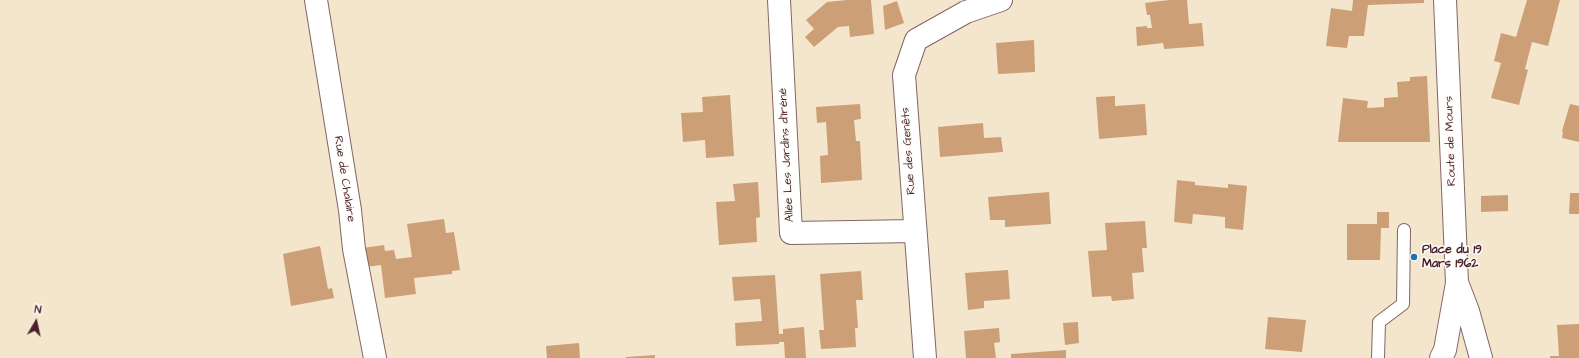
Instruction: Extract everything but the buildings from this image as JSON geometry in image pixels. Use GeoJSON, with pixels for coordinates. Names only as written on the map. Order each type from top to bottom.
{"type":"FeatureCollection","features":[{"type":"Feature","properties":{"kind":"street","name":"Rue de Chalaire"},"geometry":{"type":"LineString","coordinates":[[316,0],[350,210],[354,249],[375,358]]}},
{"type":"Feature","properties":{"kind":"street","name":"Allée Les Jardins d'Iréné"},"geometry":{"type":"LineString","coordinates":[[779,0],[791,233],[915,231]]}},
{"type":"Feature","properties":{"kind":"street","name":"Rue des Genêts"},"geometry":{"type":"LineString","coordinates":[[925,358],[904,75],[916,40],[966,12],[1001,0]]}},
{"type":"Feature","properties":{"kind":"street","name":"Route de Mours"},"geometry":{"type":"LineString","coordinates":[[1441,358],[1445,350],[1457,283],[1445,0]]}},
{"type":"Feature","properties":{"kind":"street","name":"Route de Mours"},"geometry":{"type":"LineString","coordinates":[[1457,283],[1482,358]]}},
{"type":"Feature","properties":{"kind":"lane"},"geometry":{"type":"LineString","coordinates":[[1378,358],[1379,322],[1403,304],[1404,230]]}},
{"type":"Feature","properties":{"kind":"place","name":"Place du 19 Mars 1962"},"geometry":{"type":"Point","coordinates":[1414,257]}}]}
